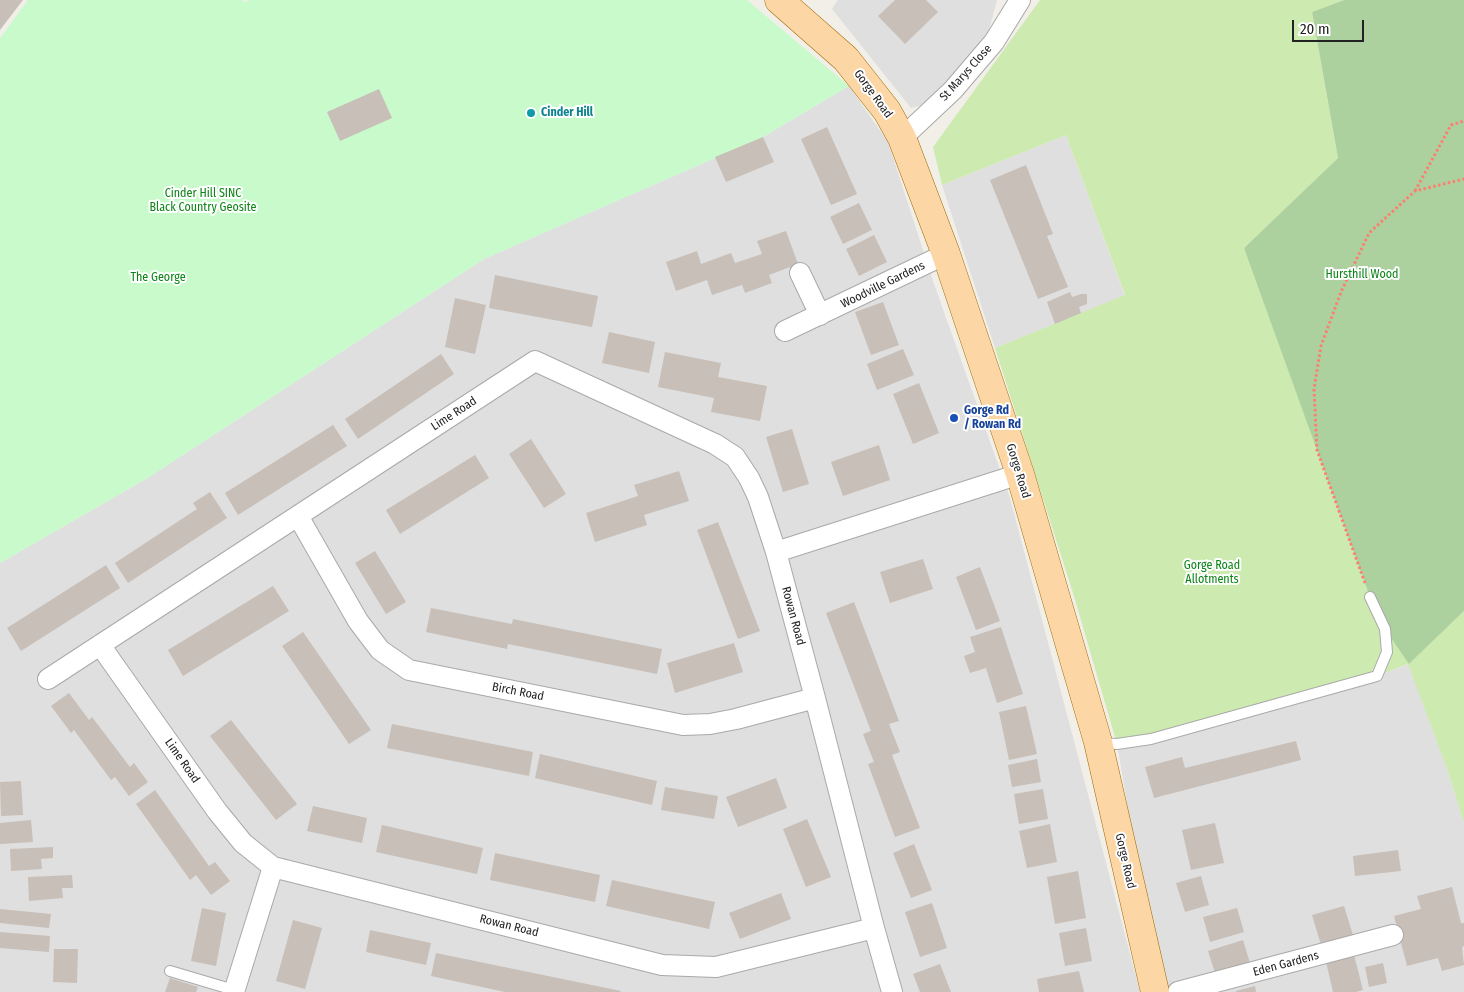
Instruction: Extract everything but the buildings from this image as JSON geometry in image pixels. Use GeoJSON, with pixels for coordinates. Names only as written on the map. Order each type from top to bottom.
{"type":"FeatureCollection","features":[{"type":"Feature","properties":{"kind":"main road","name":"Gorge Road"},"geometry":{"type":"LineString","coordinates":[[779,0],[846,59],[887,111],[902,138],[946,254],[1020,474],[1098,742],[1155,992]]}},
{"type":"Feature","properties":{"kind":"street","name":"St Marys Close"},"geometry":{"type":"LineString","coordinates":[[902,138],[953,90],[994,42],[1020,0]]}},
{"type":"Feature","properties":{"kind":"street","name":"Woodville Gardens"},"geometry":{"type":"LineString","coordinates":[[785,331],[946,254]]}},
{"type":"Feature","properties":{"kind":"street"},"geometry":{"type":"LineString","coordinates":[[800,273],[820,315]]}},
{"type":"Feature","properties":{"kind":"street","name":"Lime Road"},"geometry":{"type":"LineString","coordinates":[[48,679],[535,361],[715,444],[735,457],[749,478],[758,497],[776,552]]}},
{"type":"Feature","properties":{"kind":"street"},"geometry":{"type":"LineString","coordinates":[[776,552],[1020,474]]}},
{"type":"Feature","properties":{"kind":"street","name":"Birch Road"},"geometry":{"type":"LineString","coordinates":[[298,516],[358,621],[380,650],[409,670],[683,724],[710,724],[728,721],[815,698]]}},
{"type":"Feature","properties":{"kind":"street","name":"Rowan Road"},"geometry":{"type":"LineString","coordinates":[[776,552],[892,992]]}},
{"type":"Feature","properties":{"kind":"street","name":"Lime Road"},"geometry":{"type":"LineString","coordinates":[[100,645],[217,811],[243,843],[274,867]]}},
{"type":"Feature","properties":{"kind":"street"},"geometry":{"type":"LineString","coordinates":[[234,991],[274,867]]}},
{"type":"Feature","properties":{"kind":"street","name":"Rowan Road"},"geometry":{"type":"LineString","coordinates":[[274,867],[662,965],[716,967],[874,928]]}},
{"type":"Feature","properties":{"kind":"street","name":"Eden Gardens"},"geometry":{"type":"LineString","coordinates":[[1178,992],[1393,936]]}},
{"type":"Feature","properties":{"kind":"lane"},"geometry":{"type":"LineString","coordinates":[[1098,742],[1117,744],[1151,739],[1377,676],[1387,652],[1385,629],[1370,597]]}},
{"type":"Feature","properties":{"kind":"lane"},"geometry":{"type":"LineString","coordinates":[[170,971],[234,991]]}},
{"type":"Feature","properties":{"kind":"path"},"geometry":{"type":"LineString","coordinates":[[1370,597],[1317,450],[1314,389],[1322,346],[1341,292],[1369,233],[1414,191],[1451,125],[1464,121]]}},
{"type":"Feature","properties":{"kind":"path"},"geometry":{"type":"LineString","coordinates":[[1414,191],[1464,179]]}},
{"type":"Feature","properties":{"kind":"shaded area"},"geometry":{"type":"Polygon","coordinates":[[[838,0],[997,0],[988,34],[940,94],[923,105],[911,108],[832,9],[838,0]]]}},
{"type":"Feature","properties":{"kind":"shaded area"},"geometry":{"type":"Polygon","coordinates":[[[849,86],[888,142],[933,281],[1010,498],[1140,992],[0,992],[0,563],[146,479],[484,259],[763,137],[849,86]]]}},
{"type":"Feature","properties":{"kind":"shaded area"},"geometry":{"type":"Polygon","coordinates":[[[1066,135],[1125,296],[995,348],[942,185],[1066,135]]]}},
{"type":"Feature","properties":{"kind":"shaded area"},"geometry":{"type":"Polygon","coordinates":[[[1409,664],[1447,769],[1464,823],[1464,992],[1159,992],[1117,744],[1377,676],[1409,664]]]}},
{"type":"Feature","properties":{"kind":"green space","name":"Cinder Hill SINC Black Country Geosite"},"geometry":{"type":"Polygon","coordinates":[[[28,0],[242,0],[245,2],[249,0],[747,0],[849,86],[763,137],[484,259],[146,479],[0,563],[0,38],[28,0]]]}},
{"type":"Feature","properties":{"kind":"green space","name":"Gorge Road Allotments"},"geometry":{"type":"Polygon","coordinates":[[[1040,0],[1344,0],[1312,12],[1338,158],[1244,248],[1409,664],[1464,611],[1464,823],[1447,769],[1408,664],[1377,676],[1117,744],[1073,593],[995,348],[1125,295],[1066,135],[942,185],[933,147],[1040,0]]]}},
{"type":"Feature","properties":{"kind":"green space","name":"Hursthill Wood"},"geometry":{"type":"Polygon","coordinates":[[[1344,0],[1464,0],[1464,611],[1409,664],[1385,629],[1370,597],[1244,248],[1338,158],[1312,12],[1344,0]]]}},
{"type":"Feature","properties":{"kind":"place","name":"Cinder Hill"},"geometry":{"type":"Point","coordinates":[531,113]}},
{"type":"Feature","properties":{"kind":"place","name":"Gorge Rd / Rowan Rd"},"geometry":{"type":"Point","coordinates":[954,418]}},
{"type":"Feature","properties":{"kind":"park label","name":"The George"},"geometry":{"type":"Point","coordinates":[158,278]}}]}
